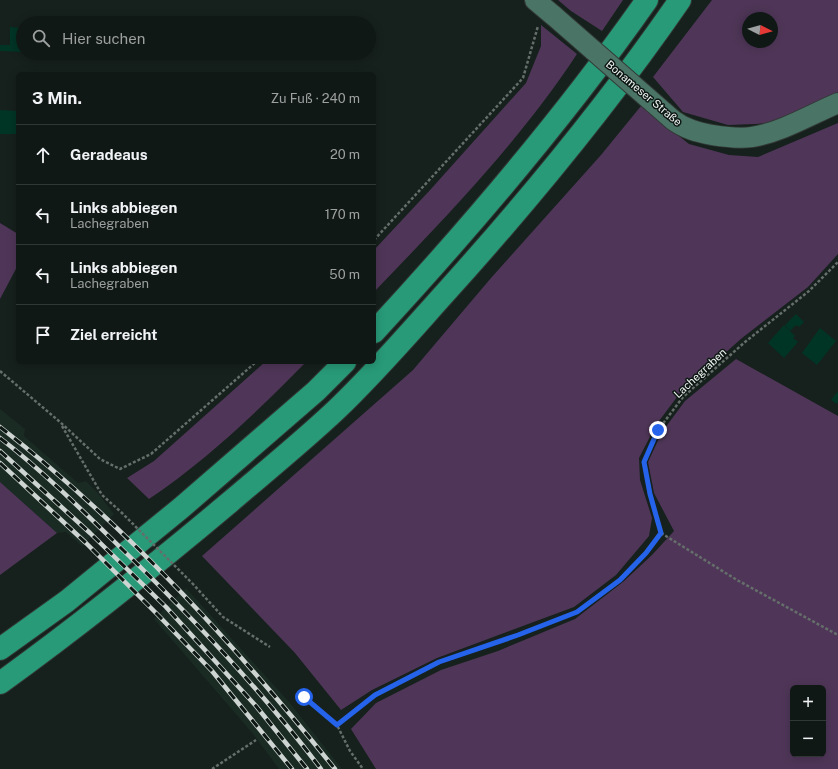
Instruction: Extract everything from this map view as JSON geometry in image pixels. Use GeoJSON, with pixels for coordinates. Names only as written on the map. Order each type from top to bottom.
{"type":"FeatureCollection","features":[{"type":"Feature","properties":{"kind":"highway"},"geometry":{"type":"LineString","coordinates":[[376,330],[508,180],[596,70],[647,0]]}},
{"type":"Feature","properties":{"kind":"highway"},"geometry":{"type":"LineString","coordinates":[[0,683],[107,603],[232,500],[336,410],[473,262],[528,197],[617,88],[680,0]]}},
{"type":"Feature","properties":{"kind":"highway"},"geometry":{"type":"LineString","coordinates":[[0,649],[67,601],[181,508],[316,391],[343,364]]}},
{"type":"Feature","properties":{"kind":"street","name":"Bonameser Straße"},"geometry":{"type":"LineString","coordinates":[[535,0],[546,19],[680,126],[701,133],[731,138],[751,137],[784,127],[838,103]]}},
{"type":"Feature","properties":{"kind":"path"},"geometry":{"type":"LineString","coordinates":[[376,238],[523,78],[546,19]]}},
{"type":"Feature","properties":{"kind":"path","name":"Lachegraben"},"geometry":{"type":"LineString","coordinates":[[661,533],[650,494],[644,462],[658,430],[684,397],[745,342],[809,291],[838,262]]}},
{"type":"Feature","properties":{"kind":"path"},"geometry":{"type":"LineString","coordinates":[[0,371],[60,422],[100,459],[120,469],[151,454],[254,364]]}},
{"type":"Feature","properties":{"kind":"path"},"geometry":{"type":"LineString","coordinates":[[60,422],[102,495],[192,583],[223,617],[270,647]]}},
{"type":"Feature","properties":{"kind":"path"},"geometry":{"type":"LineString","coordinates":[[337,725],[375,695],[439,662],[518,635],[577,612],[620,580],[646,553],[661,533],[737,580],[838,635]]}},
{"type":"Feature","properties":{"kind":"path"},"geometry":{"type":"LineString","coordinates":[[304,697],[337,725],[350,751],[363,769]]}},
{"type":"Feature","properties":{"kind":"path"},"geometry":{"type":"LineString","coordinates":[[212,769],[256,740]]}},
{"type":"Feature","properties":{"kind":"shaded area"},"geometry":{"type":"Polygon","coordinates":[[[558,0],[623,0],[602,31],[571,11],[558,0]]]}},
{"type":"Feature","properties":{"kind":"shaded area"},"geometry":{"type":"Polygon","coordinates":[[[712,0],[838,0],[838,94],[780,122],[728,125],[683,112],[653,77],[712,0]]]}},
{"type":"Feature","properties":{"kind":"shaded area"},"geometry":{"type":"Polygon","coordinates":[[[541,25],[577,54],[555,86],[507,148],[455,207],[376,290],[376,248],[526,83],[541,46],[541,25]]]}},
{"type":"Feature","properties":{"kind":"shaded area"},"geometry":{"type":"Polygon","coordinates":[[[641,106],[689,144],[729,155],[758,157],[838,123],[838,254],[808,287],[742,338],[680,393],[656,425],[639,458],[640,480],[652,518],[649,536],[616,575],[574,607],[437,658],[372,690],[341,710],[295,653],[202,556],[413,370],[491,278],[601,155],[641,106]]]}},
{"type":"Feature","properties":{"kind":"shaded area"},"geometry":{"type":"Polygon","coordinates":[[[0,223],[16,233],[16,269],[0,299],[0,223]]]}},
{"type":"Feature","properties":{"kind":"shaded area"},"geometry":{"type":"Polygon","coordinates":[[[736,359],[838,416],[838,769],[376,769],[351,729],[376,703],[441,670],[498,651],[575,619],[623,582],[652,555],[674,531],[654,493],[648,462],[662,432],[685,401],[736,359]]]}},
{"type":"Feature","properties":{"kind":"shaded area"},"geometry":{"type":"Polygon","coordinates":[[[263,364],[304,364],[231,435],[191,468],[149,499],[127,478],[154,461],[263,364]]]}},
{"type":"Feature","properties":{"kind":"shaded area"},"geometry":{"type":"Polygon","coordinates":[[[0,409],[25,429],[24,436],[78,483],[86,481],[97,492],[114,514],[82,546],[66,532],[57,533],[0,482],[0,409]]]}},
{"type":"Feature","properties":{"kind":"shaded area"},"geometry":{"type":"Polygon","coordinates":[[[0,482],[57,533],[0,575],[0,482]]]}},
{"type":"Feature","properties":{"kind":"shaded area"},"geometry":{"type":"Polygon","coordinates":[[[186,588],[290,703],[342,769],[279,769],[253,734],[154,619],[186,588]]]}},
{"type":"Feature","properties":{"kind":"building"},"geometry":{"type":"Polygon","coordinates":[[[10,27],[16,27],[16,52],[0,51],[0,45],[10,45],[10,27]]]}},
{"type":"Feature","properties":{"kind":"building"},"geometry":{"type":"Polygon","coordinates":[[[0,110],[16,111],[16,134],[0,134],[0,110]]]}},
{"type":"Feature","properties":{"kind":"building"},"geometry":{"type":"Polygon","coordinates":[[[796,314],[804,322],[799,327],[796,325],[790,331],[785,325],[796,314]]]}},
{"type":"Feature","properties":{"kind":"building"},"geometry":{"type":"Polygon","coordinates":[[[784,325],[795,336],[793,338],[798,342],[784,358],[768,343],[784,325]]]}},
{"type":"Feature","properties":{"kind":"building"},"geometry":{"type":"Polygon","coordinates":[[[820,328],[836,341],[817,365],[802,353],[820,328]]]}},
{"type":"Feature","properties":{"kind":"building"},"geometry":{"type":"Polygon","coordinates":[[[837,392],[838,402],[837,404],[831,400],[837,392]]]}},
{"type":"Feature","properties":{"kind":"railway"},"geometry":{"type":"LineString","coordinates":[[0,427],[91,504],[177,588],[258,677],[335,769]]}},
{"type":"Feature","properties":{"kind":"railway"},"geometry":{"type":"LineString","coordinates":[[0,438],[64,493],[202,629],[275,712],[321,769]]}},
{"type":"Feature","properties":{"kind":"railway"},"geometry":{"type":"LineString","coordinates":[[0,451],[90,533],[166,607],[256,706],[307,769]]}},
{"type":"Feature","properties":{"kind":"railway"},"geometry":{"type":"LineString","coordinates":[[0,463],[86,543],[212,671],[292,769]]}},
{"type":"Feature","properties":{"kind":"route"},"geometry":{"type":"LineString","coordinates":[[304,697],[337,725],[375,695],[439,662],[518,635],[577,612],[620,580],[646,553],[661,533],[650,494],[644,462],[658,430]]}}]}
